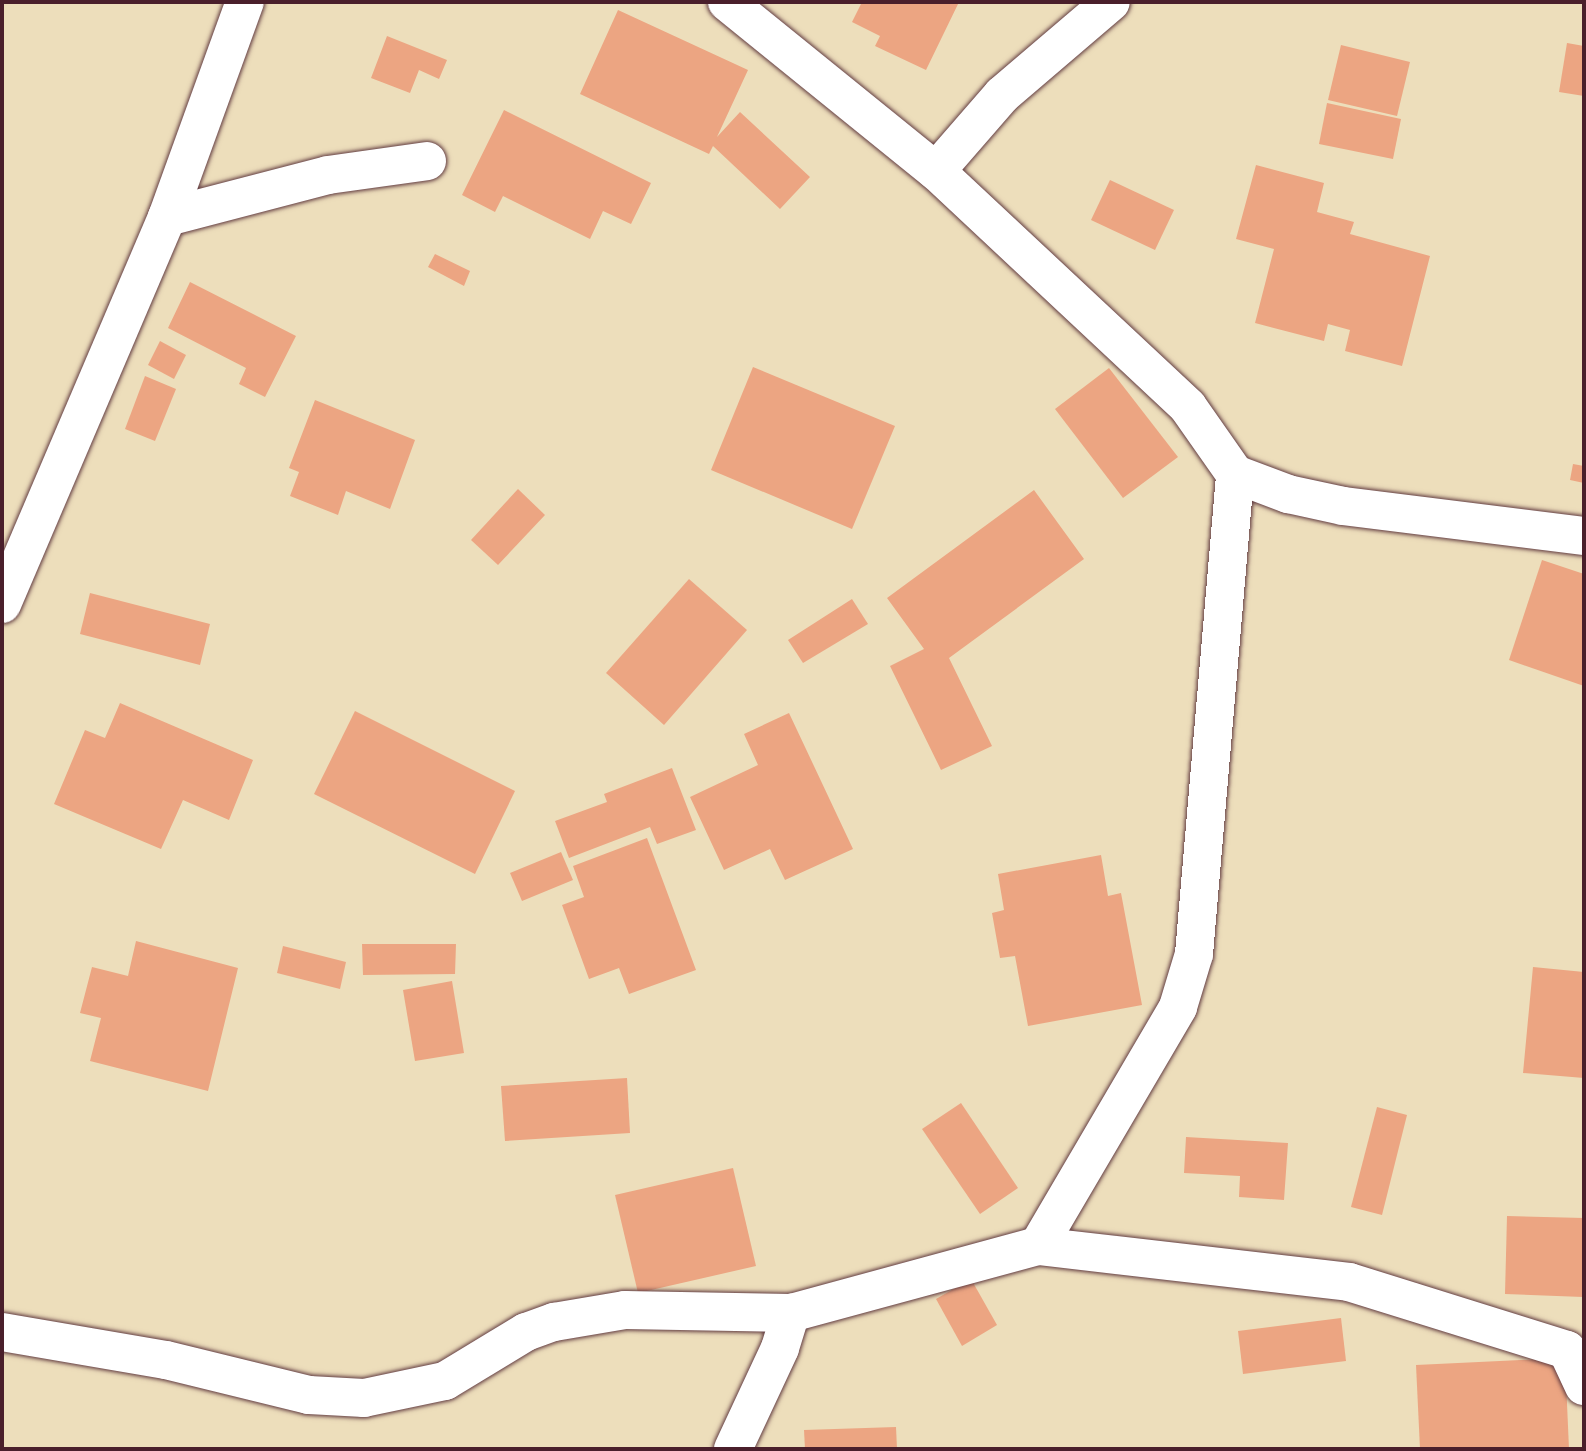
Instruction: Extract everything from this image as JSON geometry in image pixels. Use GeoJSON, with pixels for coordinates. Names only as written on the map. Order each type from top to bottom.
{"type":"FeatureCollection","features":[{"type":"Feature","properties":{"kind":"street"},"geometry":{"type":"LineString","coordinates":[[2,604],[167,217],[245,2]]}},
{"type":"Feature","properties":{"kind":"street"},"geometry":{"type":"LineString","coordinates":[[727,2],[936,171],[1188,407],[1235,474],[1288,494],[1343,506],[1584,536]]}},
{"type":"Feature","properties":{"kind":"street"},"geometry":{"type":"LineString","coordinates":[[936,171],[1002,95],[1111,2]]}},
{"type":"Feature","properties":{"kind":"street"},"geometry":{"type":"LineString","coordinates":[[167,217],[328,175],[427,161]]}},
{"type":"Feature","properties":{"kind":"street"},"geometry":{"type":"LineString","coordinates":[[1038,1247],[1178,1007],[1194,954],[1235,474]]}},
{"type":"Feature","properties":{"kind":"street"},"geometry":{"type":"LineString","coordinates":[[2,1332],[166,1360],[309,1395],[364,1398],[445,1381],[526,1332],[554,1322],[625,1310],[791,1313],[1038,1247],[1349,1282],[1567,1350],[1584,1386]]}},
{"type":"Feature","properties":{"kind":"street"},"geometry":{"type":"LineString","coordinates":[[733,1449],[780,1348],[791,1313]]}},
{"type":"Feature","properties":{"kind":"building"},"geometry":{"type":"Polygon","coordinates":[[[862,2],[959,2],[926,70],[875,46],[880,36],[852,22],[862,2]]]}},
{"type":"Feature","properties":{"kind":"building"},"geometry":{"type":"Polygon","coordinates":[[[618,10],[748,70],[717,137],[740,112],[810,177],[780,209],[713,146],[709,154],[580,94],[618,10]]]}},
{"type":"Feature","properties":{"kind":"building"},"geometry":{"type":"Polygon","coordinates":[[[387,36],[447,60],[439,79],[419,70],[410,93],[371,78],[387,36]]]}},
{"type":"Feature","properties":{"kind":"building"},"geometry":{"type":"Polygon","coordinates":[[[1567,43],[1584,46],[1584,96],[1559,92],[1567,43]]]}},
{"type":"Feature","properties":{"kind":"building"},"geometry":{"type":"Polygon","coordinates":[[[1341,45],[1410,62],[1397,116],[1328,100],[1341,45]]]}},
{"type":"Feature","properties":{"kind":"building"},"geometry":{"type":"Polygon","coordinates":[[[1327,103],[1401,119],[1393,159],[1319,144],[1327,103]]]}},
{"type":"Feature","properties":{"kind":"building"},"geometry":{"type":"Polygon","coordinates":[[[504,110],[651,183],[631,224],[603,211],[590,239],[503,196],[495,212],[462,195],[504,110]]]}},
{"type":"Feature","properties":{"kind":"building"},"geometry":{"type":"Polygon","coordinates":[[[1256,165],[1324,183],[1317,212],[1354,222],[1350,234],[1430,256],[1402,366],[1345,351],[1350,330],[1328,324],[1324,341],[1255,323],[1274,249],[1236,239],[1256,165]]]}},
{"type":"Feature","properties":{"kind":"building"},"geometry":{"type":"Polygon","coordinates":[[[1110,180],[1174,210],[1155,250],[1091,220],[1110,180]]]}},
{"type":"Feature","properties":{"kind":"building"},"geometry":{"type":"Polygon","coordinates":[[[435,254],[470,271],[464,286],[428,267],[435,254]]]}},
{"type":"Feature","properties":{"kind":"building"},"geometry":{"type":"Polygon","coordinates":[[[190,282],[296,336],[265,397],[239,384],[246,368],[168,328],[190,282]]]}},
{"type":"Feature","properties":{"kind":"building"},"geometry":{"type":"Polygon","coordinates":[[[160,341],[186,355],[174,379],[148,365],[160,341]]]}},
{"type":"Feature","properties":{"kind":"building"},"geometry":{"type":"Polygon","coordinates":[[[753,367],[895,426],[852,529],[711,470],[753,367]]]}},
{"type":"Feature","properties":{"kind":"building"},"geometry":{"type":"Polygon","coordinates":[[[1109,368],[1178,457],[1123,498],[1055,409],[1109,368]]]}},
{"type":"Feature","properties":{"kind":"building"},"geometry":{"type":"Polygon","coordinates":[[[145,376],[176,389],[155,441],[125,429],[145,376]]]}},
{"type":"Feature","properties":{"kind":"building"},"geometry":{"type":"Polygon","coordinates":[[[315,400],[415,440],[390,509],[346,491],[338,515],[290,496],[299,472],[289,468],[315,400]]]}},
{"type":"Feature","properties":{"kind":"building"},"geometry":{"type":"Polygon","coordinates":[[[1573,464],[1584,466],[1584,483],[1570,480],[1573,464]]]}},
{"type":"Feature","properties":{"kind":"building"},"geometry":{"type":"Polygon","coordinates":[[[518,489],[545,515],[498,565],[471,540],[518,489]]]}},
{"type":"Feature","properties":{"kind":"building"},"geometry":{"type":"Polygon","coordinates":[[[1034,490],[1084,559],[949,658],[992,746],[941,770],[890,666],[924,649],[887,598],[1034,490]]]}},
{"type":"Feature","properties":{"kind":"building"},"geometry":{"type":"Polygon","coordinates":[[[1542,560],[1584,574],[1584,686],[1509,660],[1542,560]]]}},
{"type":"Feature","properties":{"kind":"building"},"geometry":{"type":"Polygon","coordinates":[[[689,579],[747,630],[664,725],[606,673],[689,579]]]}},
{"type":"Feature","properties":{"kind":"building"},"geometry":{"type":"Polygon","coordinates":[[[90,593],[210,624],[200,665],[80,634],[90,593]]]}},
{"type":"Feature","properties":{"kind":"building"},"geometry":{"type":"Polygon","coordinates":[[[852,599],[868,624],[803,663],[788,640],[852,599]]]}},
{"type":"Feature","properties":{"kind":"building"},"geometry":{"type":"Polygon","coordinates":[[[120,703],[253,760],[229,820],[183,800],[161,849],[54,804],[85,730],[105,738],[120,703]]]}},
{"type":"Feature","properties":{"kind":"building"},"geometry":{"type":"Polygon","coordinates":[[[355,711],[515,791],[475,874],[314,794],[355,711]]]}},
{"type":"Feature","properties":{"kind":"building"},"geometry":{"type":"Polygon","coordinates":[[[789,713],[853,849],[785,880],[770,849],[724,870],[690,797],[758,765],[744,734],[789,713]]]}},
{"type":"Feature","properties":{"kind":"building"},"geometry":{"type":"Polygon","coordinates":[[[672,768],[696,830],[657,844],[650,827],[569,858],[555,821],[607,802],[604,794],[672,768]]]}},
{"type":"Feature","properties":{"kind":"building"},"geometry":{"type":"Polygon","coordinates":[[[647,838],[696,970],[629,994],[619,968],[589,979],[562,905],[584,897],[573,866],[647,838]]]}},
{"type":"Feature","properties":{"kind":"building"},"geometry":{"type":"Polygon","coordinates":[[[561,852],[573,880],[522,901],[510,873],[561,852]]]}},
{"type":"Feature","properties":{"kind":"building"},"geometry":{"type":"Polygon","coordinates":[[[1101,855],[1108,896],[1121,893],[1142,1005],[1028,1026],[1015,956],[1000,958],[992,913],[1004,910],[998,874],[1101,855]]]}},
{"type":"Feature","properties":{"kind":"building"},"geometry":{"type":"Polygon","coordinates":[[[136,941],[238,968],[208,1091],[90,1061],[101,1018],[80,1013],[92,967],[128,976],[136,941]]]}},
{"type":"Feature","properties":{"kind":"building"},"geometry":{"type":"Polygon","coordinates":[[[362,944],[456,944],[455,974],[363,975],[362,944]]]}},
{"type":"Feature","properties":{"kind":"building"},"geometry":{"type":"Polygon","coordinates":[[[283,946],[346,962],[340,989],[277,973],[283,946]]]}},
{"type":"Feature","properties":{"kind":"building"},"geometry":{"type":"Polygon","coordinates":[[[1533,967],[1584,972],[1584,1078],[1523,1073],[1533,967]]]}},
{"type":"Feature","properties":{"kind":"building"},"geometry":{"type":"Polygon","coordinates":[[[452,981],[464,1053],[415,1061],[403,990],[452,981]]]}},
{"type":"Feature","properties":{"kind":"building"},"geometry":{"type":"Polygon","coordinates":[[[627,1078],[630,1133],[505,1141],[501,1086],[627,1078]]]}},
{"type":"Feature","properties":{"kind":"building"},"geometry":{"type":"Polygon","coordinates":[[[961,1103],[1018,1188],[980,1214],[922,1129],[961,1103]]]}},
{"type":"Feature","properties":{"kind":"building"},"geometry":{"type":"Polygon","coordinates":[[[1377,1107],[1407,1115],[1382,1215],[1351,1207],[1377,1107]]]}},
{"type":"Feature","properties":{"kind":"building"},"geometry":{"type":"Polygon","coordinates":[[[1186,1137],[1288,1143],[1284,1200],[1239,1197],[1240,1176],[1184,1173],[1186,1137]]]}},
{"type":"Feature","properties":{"kind":"building"},"geometry":{"type":"Polygon","coordinates":[[[733,1168],[756,1266],[638,1293],[615,1195],[733,1168]]]}},
{"type":"Feature","properties":{"kind":"building"},"geometry":{"type":"Polygon","coordinates":[[[1507,1216],[1584,1218],[1583,1297],[1505,1294],[1507,1216]]]}},
{"type":"Feature","properties":{"kind":"building"},"geometry":{"type":"Polygon","coordinates":[[[971,1279],[997,1325],[962,1346],[936,1299],[971,1279]]]}},
{"type":"Feature","properties":{"kind":"building"},"geometry":{"type":"Polygon","coordinates":[[[1341,1318],[1346,1361],[1243,1374],[1238,1331],[1341,1318]]]}},
{"type":"Feature","properties":{"kind":"building"},"geometry":{"type":"Polygon","coordinates":[[[1565,1358],[1569,1449],[1420,1449],[1416,1365],[1565,1358]]]}},
{"type":"Feature","properties":{"kind":"building"},"geometry":{"type":"Polygon","coordinates":[[[896,1427],[897,1449],[805,1449],[804,1430],[896,1427]]]}}]}
